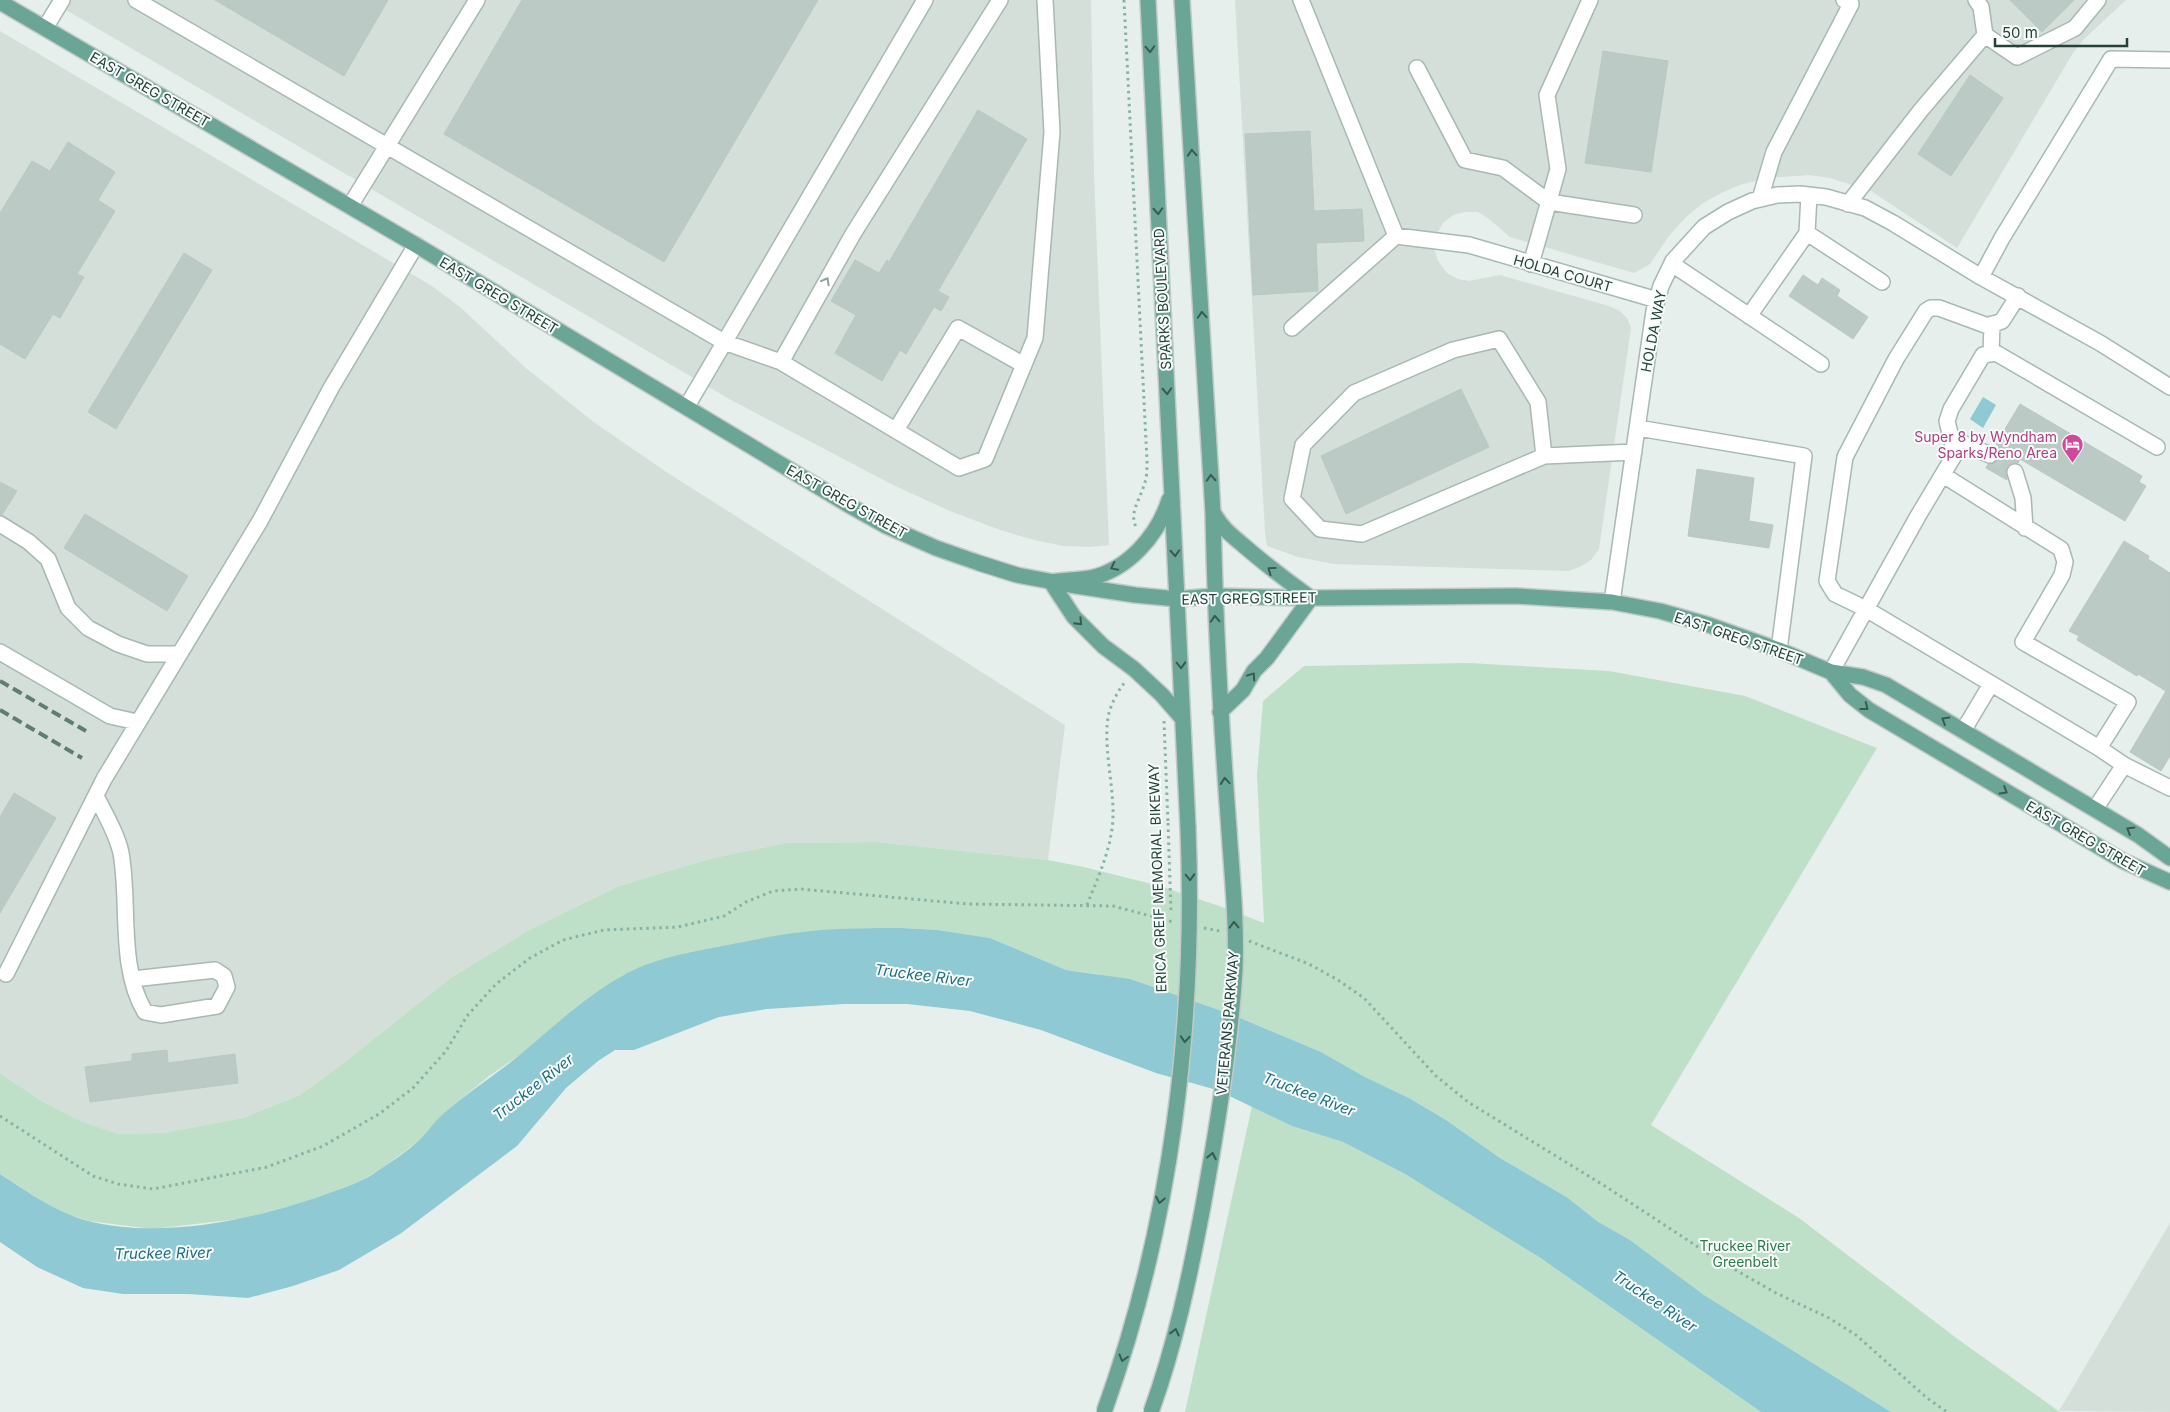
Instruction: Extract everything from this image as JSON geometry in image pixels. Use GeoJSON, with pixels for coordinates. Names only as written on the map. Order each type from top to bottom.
{"type":"FeatureCollection","features":[{"type":"Feature","properties":{"kind":"main road","name":"SPARKS BOULEVARD"},"geometry":{"type":"LineString","coordinates":[[1148,0],[1176,599]]}},
{"type":"Feature","properties":{"kind":"main road"},"geometry":{"type":"LineString","coordinates":[[1182,0],[1213,512],[1214,596]]}},
{"type":"Feature","properties":{"kind":"main road","name":"EAST GREG STREET"},"geometry":{"type":"LineString","coordinates":[[0,2],[416,245],[733,437],[886,526],[936,548],[978,563],[1051,582],[1135,596],[1176,599],[1214,596],[1311,598],[1516,596],[1612,602],[1660,611],[1709,625],[1779,650],[1831,672],[1863,677],[1886,685],[2138,835],[2170,858]]}},
{"type":"Feature","properties":{"kind":"main road"},"geometry":{"type":"LineString","coordinates":[[1172,488],[1164,515],[1152,535],[1137,552],[1120,565],[1092,577],[1051,582],[1074,617],[1103,646],[1134,669],[1162,695],[1182,718]]}},
{"type":"Feature","properties":{"kind":"main road"},"geometry":{"type":"LineString","coordinates":[[1213,512],[1222,528],[1234,539],[1267,567],[1311,598],[1267,658],[1254,671],[1243,690],[1220,712]]}},
{"type":"Feature","properties":{"kind":"main road","name":"VETERANS PARKWAY"},"geometry":{"type":"LineString","coordinates":[[1151,1412],[1162,1381],[1193,1259],[1216,1132],[1228,1044],[1235,968],[1230,830],[1220,712],[1214,596]]}},
{"type":"Feature","properties":{"kind":"main road"},"geometry":{"type":"LineString","coordinates":[[1104,1412],[1121,1366],[1151,1250],[1173,1136],[1184,1043],[1190,884],[1176,599]]}},
{"type":"Feature","properties":{"kind":"main road","name":"EAST GREG STREET"},"geometry":{"type":"LineString","coordinates":[[1831,672],[1850,694],[1869,710],[2123,862],[2170,882]]}},
{"type":"Feature","properties":{"kind":"street"},"geometry":{"type":"LineString","coordinates":[[46,28],[62,0]]}},
{"type":"Feature","properties":{"kind":"street"},"geometry":{"type":"LineString","coordinates":[[136,0],[724,342],[781,362],[959,468],[985,459],[1035,338],[1052,132],[1045,0]]}},
{"type":"Feature","properties":{"kind":"street"},"geometry":{"type":"LineString","coordinates":[[350,206],[477,0]]}},
{"type":"Feature","properties":{"kind":"street"},"geometry":{"type":"LineString","coordinates":[[690,400],[925,0]]}},
{"type":"Feature","properties":{"kind":"street"},"geometry":{"type":"LineString","coordinates":[[781,362],[852,234],[1000,0]]}},
{"type":"Feature","properties":{"kind":"street"},"geometry":{"type":"LineString","coordinates":[[1292,328],[1396,236],[1301,0]]}},
{"type":"Feature","properties":{"kind":"street"},"geometry":{"type":"LineString","coordinates":[[1531,264],[1558,169],[1547,95],[1590,0]]}},
{"type":"Feature","properties":{"kind":"street"},"geometry":{"type":"LineString","coordinates":[[1760,199],[1774,152],[1851,4],[1844,0]]}},
{"type":"Feature","properties":{"kind":"street"},"geometry":{"type":"LineString","coordinates":[[1848,204],[1921,110],[1984,35],[1981,7],[1976,0]]}},
{"type":"Feature","properties":{"kind":"street"},"geometry":{"type":"LineString","coordinates":[[1984,35],[2017,57],[2075,28],[2098,0]]}},
{"type":"Feature","properties":{"kind":"street"},"geometry":{"type":"LineString","coordinates":[[1981,277],[2002,238],[2111,59],[2170,60]]}},
{"type":"Feature","properties":{"kind":"street"},"geometry":{"type":"LineString","coordinates":[[1417,68],[1465,160],[1503,168],[1549,202],[1634,215]]}},
{"type":"Feature","properties":{"kind":"street","name":"HOLDA WAY"},"geometry":{"type":"LineString","coordinates":[[1612,602],[1657,300],[1661,286],[1672,264],[1688,242],[1704,226],[1728,212],[1760,199],[1777,195],[1809,195],[1826,197],[1865,208],[1981,277],[2100,343],[2170,387]]}},
{"type":"Feature","properties":{"kind":"street"},"geometry":{"type":"LineString","coordinates":[[1749,316],[1807,233],[1809,195]]}},
{"type":"Feature","properties":{"kind":"street"},"geometry":{"type":"LineString","coordinates":[[1807,233],[1882,282]]}},
{"type":"Feature","properties":{"kind":"street","name":"HOLDA COURT"},"geometry":{"type":"LineString","coordinates":[[1396,236],[1469,245],[1657,300]]}},
{"type":"Feature","properties":{"kind":"street"},"geometry":{"type":"LineString","coordinates":[[6,974],[104,779],[260,522],[332,388],[416,245]]}},
{"type":"Feature","properties":{"kind":"street"},"geometry":{"type":"LineString","coordinates":[[1672,264],[1821,364]]}},
{"type":"Feature","properties":{"kind":"street"},"geometry":{"type":"LineString","coordinates":[[2018,296],[2002,321],[1988,326],[1939,308],[1931,308],[1926,311],[1896,359],[1845,457],[1827,581],[1835,594],[1866,609],[2099,748],[2124,765],[2170,788]]}},
{"type":"Feature","properties":{"kind":"street"},"geometry":{"type":"LineString","coordinates":[[1991,354],[1992,324]]}},
{"type":"Feature","properties":{"kind":"street"},"geometry":{"type":"LineString","coordinates":[[896,430],[958,328],[1024,365]]}},
{"type":"Feature","properties":{"kind":"street"},"geometry":{"type":"LineString","coordinates":[[1544,456],[1538,402],[1499,339],[1453,350],[1354,393],[1303,445],[1292,499],[1320,529],[1362,534],[1544,456],[1634,452]]}},
{"type":"Feature","properties":{"kind":"street"},"geometry":{"type":"LineString","coordinates":[[1831,672],[1918,516],[1955,454],[1947,421],[1951,409],[1983,355],[1996,354],[2156,447]]}},
{"type":"Feature","properties":{"kind":"street"},"geometry":{"type":"LineString","coordinates":[[1638,428],[1804,456],[1779,650]]}},
{"type":"Feature","properties":{"kind":"street"},"geometry":{"type":"LineString","coordinates":[[1951,438],[1990,455]]}},
{"type":"Feature","properties":{"kind":"street"},"geometry":{"type":"LineString","coordinates":[[2015,472],[2023,498],[2025,528]]}},
{"type":"Feature","properties":{"kind":"street"},"geometry":{"type":"LineString","coordinates":[[1943,475],[2060,549],[2065,562],[2062,575],[2023,642],[2128,702],[2099,748]]}},
{"type":"Feature","properties":{"kind":"street"},"geometry":{"type":"LineString","coordinates":[[0,524],[29,542],[48,559],[68,608],[88,628],[118,644],[147,654],[179,654]]}},
{"type":"Feature","properties":{"kind":"street"},"geometry":{"type":"LineString","coordinates":[[0,652],[110,716],[137,722]]}},
{"type":"Feature","properties":{"kind":"street"},"geometry":{"type":"LineString","coordinates":[[1963,731],[1991,684]]}},
{"type":"Feature","properties":{"kind":"street"},"geometry":{"type":"LineString","coordinates":[[2095,809],[2124,765]]}},
{"type":"Feature","properties":{"kind":"street"},"geometry":{"type":"LineString","coordinates":[[96,796],[121,852],[130,964],[133,979],[138,1001],[145,1012],[161,1015],[217,1006],[227,987],[224,976],[215,970],[133,979]]}},
{"type":"Feature","properties":{"kind":"path"},"geometry":{"type":"LineString","coordinates":[[1124,0],[1147,461],[1145,484],[1132,520],[1136,527]]}},
{"type":"Feature","properties":{"kind":"path"},"geometry":{"type":"LineString","coordinates":[[1087,905],[1110,840],[1113,817],[1108,733],[1109,713],[1118,692],[1128,677]]}},
{"type":"Feature","properties":{"kind":"path","name":"ERICA GREIF MEMORIAL BIKEWAY"},"geometry":{"type":"LineString","coordinates":[[1164,719],[1172,929]]}},
{"type":"Feature","properties":{"kind":"path"},"geometry":{"type":"LineString","coordinates":[[0,1116],[93,1176],[118,1184],[154,1189],[267,1167],[323,1146],[379,1114],[413,1088],[446,1052],[467,1016],[496,984],[530,958],[564,940],[604,930],[678,927],[724,916],[746,902],[773,891],[800,889],[968,904],[1113,906],[1178,923]]}},
{"type":"Feature","properties":{"kind":"path"},"geometry":{"type":"LineString","coordinates":[[1195,927],[1224,931]]}},
{"type":"Feature","properties":{"kind":"path"},"geometry":{"type":"LineString","coordinates":[[1242,938],[1309,964],[1338,980],[1364,998],[1436,1076],[1468,1102],[1608,1188],[1718,1260],[1776,1293],[1829,1318],[1856,1335],[1927,1398],[1948,1412]]}},
{"type":"Feature","properties":{"kind":"shaded area"},"geometry":{"type":"Polygon","coordinates":[[[49,0],[1091,0],[1094,174],[1109,545],[1090,547],[1064,546],[1034,540],[1000,530],[950,511],[893,485],[731,400],[49,0]]]}},
{"type":"Feature","properties":{"kind":"shaded area"},"geometry":{"type":"Polygon","coordinates":[[[1235,0],[2126,0],[2083,40],[2073,53],[1957,248],[1871,191],[1830,178],[1809,175],[1767,178],[1740,185],[1703,203],[1685,218],[1669,236],[1650,264],[1634,273],[1510,237],[1478,212],[1465,212],[1453,215],[1443,223],[1436,235],[1434,248],[1438,261],[1447,273],[1458,279],[1469,281],[1500,275],[1609,306],[1620,311],[1627,318],[1631,328],[1599,549],[1591,560],[1580,567],[1568,571],[1334,564],[1298,557],[1267,546],[1235,0]]]}},
{"type":"Feature","properties":{"kind":"shaded area"},"geometry":{"type":"Polygon","coordinates":[[[0,31],[432,286],[460,307],[527,369],[595,423],[668,473],[1065,725],[1048,860],[876,842],[786,843],[713,858],[619,886],[531,929],[452,977],[300,1095],[243,1118],[163,1133],[118,1134],[78,1120],[40,1100],[0,1073],[0,31]]]}},
{"type":"Feature","properties":{"kind":"shaded area"},"geometry":{"type":"Polygon","coordinates":[[[2170,1223],[2170,1412],[2059,1411],[2170,1223]]]}},
{"type":"Feature","properties":{"kind":"green space","name":"Truckee River Greenbelt"},"geometry":{"type":"Polygon","coordinates":[[[1468,663],[1609,671],[1745,696],[1877,748],[1651,1125],[1799,1218],[1959,1340],[2060,1412],[1891,1412],[1704,1295],[1630,1240],[1597,1221],[1568,1198],[1500,1158],[1446,1120],[1409,1098],[1365,1077],[1321,1052],[1233,1015],[1194,1002],[1097,974],[1066,970],[990,938],[938,930],[902,928],[849,929],[774,937],[698,951],[659,961],[623,975],[583,1002],[520,1055],[489,1076],[441,1116],[416,1143],[378,1171],[356,1183],[302,1203],[248,1218],[152,1229],[89,1221],[66,1214],[43,1202],[0,1174],[0,1073],[40,1100],[78,1120],[118,1134],[163,1133],[243,1118],[300,1095],[452,977],[531,929],[619,886],[713,858],[786,843],[876,842],[1048,860],[1160,886],[1264,923],[1257,775],[1263,701],[1304,666],[1468,663]]]}},
{"type":"Feature","properties":{"kind":"green space"},"geometry":{"type":"Polygon","coordinates":[[[1252,1106],[1292,1126],[1343,1142],[1405,1174],[1539,1257],[1761,1412],[1185,1412],[1252,1106]]]}},
{"type":"Feature","properties":{"kind":"water"},"geometry":{"type":"Polygon","coordinates":[[[1983,397],[1996,405],[1983,428],[1970,419],[1983,397]]]}},
{"type":"Feature","properties":{"kind":"water","name":"Truckee River"},"geometry":{"type":"Polygon","coordinates":[[[902,928],[938,930],[990,938],[1066,970],[1130,979],[1233,1015],[1321,1052],[1365,1077],[1409,1098],[1446,1120],[1500,1158],[1568,1198],[1597,1221],[1630,1240],[1704,1295],[1891,1412],[1761,1412],[1539,1257],[1405,1174],[1343,1142],[1292,1126],[1217,1090],[1156,1073],[1041,1030],[970,1011],[907,1004],[844,1004],[767,1009],[719,1017],[634,1050],[615,1050],[598,1061],[566,1088],[517,1146],[400,1234],[339,1270],[293,1286],[248,1298],[188,1294],[123,1294],[83,1288],[37,1267],[0,1242],[0,1174],[42,1201],[64,1212],[88,1221],[117,1226],[147,1228],[210,1224],[272,1211],[342,1188],[373,1174],[412,1147],[439,1117],[512,1061],[583,1002],[608,984],[633,970],[656,961],[680,955],[788,934],[834,929],[902,928]]]}},
{"type":"Feature","properties":{"kind":"building"},"geometry":{"type":"Polygon","coordinates":[[[215,0],[388,0],[344,76],[215,0]]]}},
{"type":"Feature","properties":{"kind":"building"},"geometry":{"type":"Polygon","coordinates":[[[522,0],[818,0],[664,262],[444,134],[522,0]]]}},
{"type":"Feature","properties":{"kind":"building"},"geometry":{"type":"Polygon","coordinates":[[[2010,0],[2074,0],[2042,32],[2010,0]]]}},
{"type":"Feature","properties":{"kind":"building"},"geometry":{"type":"Polygon","coordinates":[[[1603,51],[1668,61],[1651,172],[1585,163],[1603,51]]]}},
{"type":"Feature","properties":{"kind":"building"},"geometry":{"type":"Polygon","coordinates":[[[1970,75],[2003,98],[1951,176],[1918,154],[1970,75]]]}},
{"type":"Feature","properties":{"kind":"building"},"geometry":{"type":"Polygon","coordinates":[[[978,110],[1027,139],[938,291],[949,297],[941,311],[934,307],[906,354],[900,350],[882,381],[835,353],[856,315],[831,301],[855,260],[879,273],[887,260],[889,262],[978,110]]]}},
{"type":"Feature","properties":{"kind":"building"},"geometry":{"type":"Polygon","coordinates":[[[1310,131],[1314,211],[1362,209],[1364,241],[1316,243],[1318,291],[1253,295],[1245,134],[1310,131]]]}},
{"type":"Feature","properties":{"kind":"building"},"geometry":{"type":"Polygon","coordinates":[[[68,142],[115,172],[98,200],[115,211],[77,274],[84,277],[60,318],[53,314],[25,359],[0,344],[0,213],[32,161],[50,171],[68,142]]]}},
{"type":"Feature","properties":{"kind":"building"},"geometry":{"type":"Polygon","coordinates":[[[184,253],[212,270],[116,429],[88,412],[184,253]]]}},
{"type":"Feature","properties":{"kind":"building"},"geometry":{"type":"Polygon","coordinates":[[[1803,275],[1818,285],[1822,278],[1840,290],[1837,296],[1868,317],[1853,339],[1789,296],[1803,275]]]}},
{"type":"Feature","properties":{"kind":"building"},"geometry":{"type":"Polygon","coordinates":[[[1461,389],[1489,447],[1346,514],[1321,456],[1461,389]]]}},
{"type":"Feature","properties":{"kind":"building","name":"Super 8 by Wyndham Sparks/Reno Area"},"geometry":{"type":"Polygon","coordinates":[[[2020,404],[2142,476],[2139,482],[2146,486],[2125,521],[2020,459],[2018,463],[2008,466],[2006,470],[2007,480],[1986,468],[1988,464],[1995,463],[1998,459],[1997,449],[1999,446],[1996,444],[2020,404]]]}},
{"type":"Feature","properties":{"kind":"building"},"geometry":{"type":"Polygon","coordinates":[[[1697,469],[1754,478],[1749,521],[1773,525],[1769,548],[1688,536],[1697,469]]]}},
{"type":"Feature","properties":{"kind":"building"},"geometry":{"type":"Polygon","coordinates":[[[0,482],[17,491],[2,515],[0,515],[0,482]]]}},
{"type":"Feature","properties":{"kind":"building"},"geometry":{"type":"Polygon","coordinates":[[[85,514],[188,576],[167,611],[64,548],[85,514]]]}},
{"type":"Feature","properties":{"kind":"building"},"geometry":{"type":"Polygon","coordinates":[[[2124,541],[2149,556],[2148,559],[2170,573],[2170,756],[2161,771],[2130,752],[2166,691],[2077,640],[2079,636],[2069,631],[2124,541]]]}},
{"type":"Feature","properties":{"kind":"building"},"geometry":{"type":"Polygon","coordinates":[[[14,793],[56,818],[0,913],[0,817],[14,793]]]}},
{"type":"Feature","properties":{"kind":"building"},"geometry":{"type":"Polygon","coordinates":[[[167,1050],[168,1063],[235,1054],[238,1083],[90,1102],[85,1067],[132,1061],[132,1054],[167,1050]]]}},
{"type":"Feature","properties":{"kind":"tunnel"},"geometry":{"type":"LineString","coordinates":[[1990,455],[2015,472]]}},
{"type":"Feature","properties":{"kind":"railway"},"geometry":{"type":"LineString","coordinates":[[0,681],[86,731]]}},
{"type":"Feature","properties":{"kind":"railway"},"geometry":{"type":"LineString","coordinates":[[0,710],[82,758]]}},
{"type":"Feature","properties":{"kind":"place","name":"Super 8 by Wyndham Sparks/Reno Area"},"geometry":{"type":"Point","coordinates":[2073,463]}}]}
